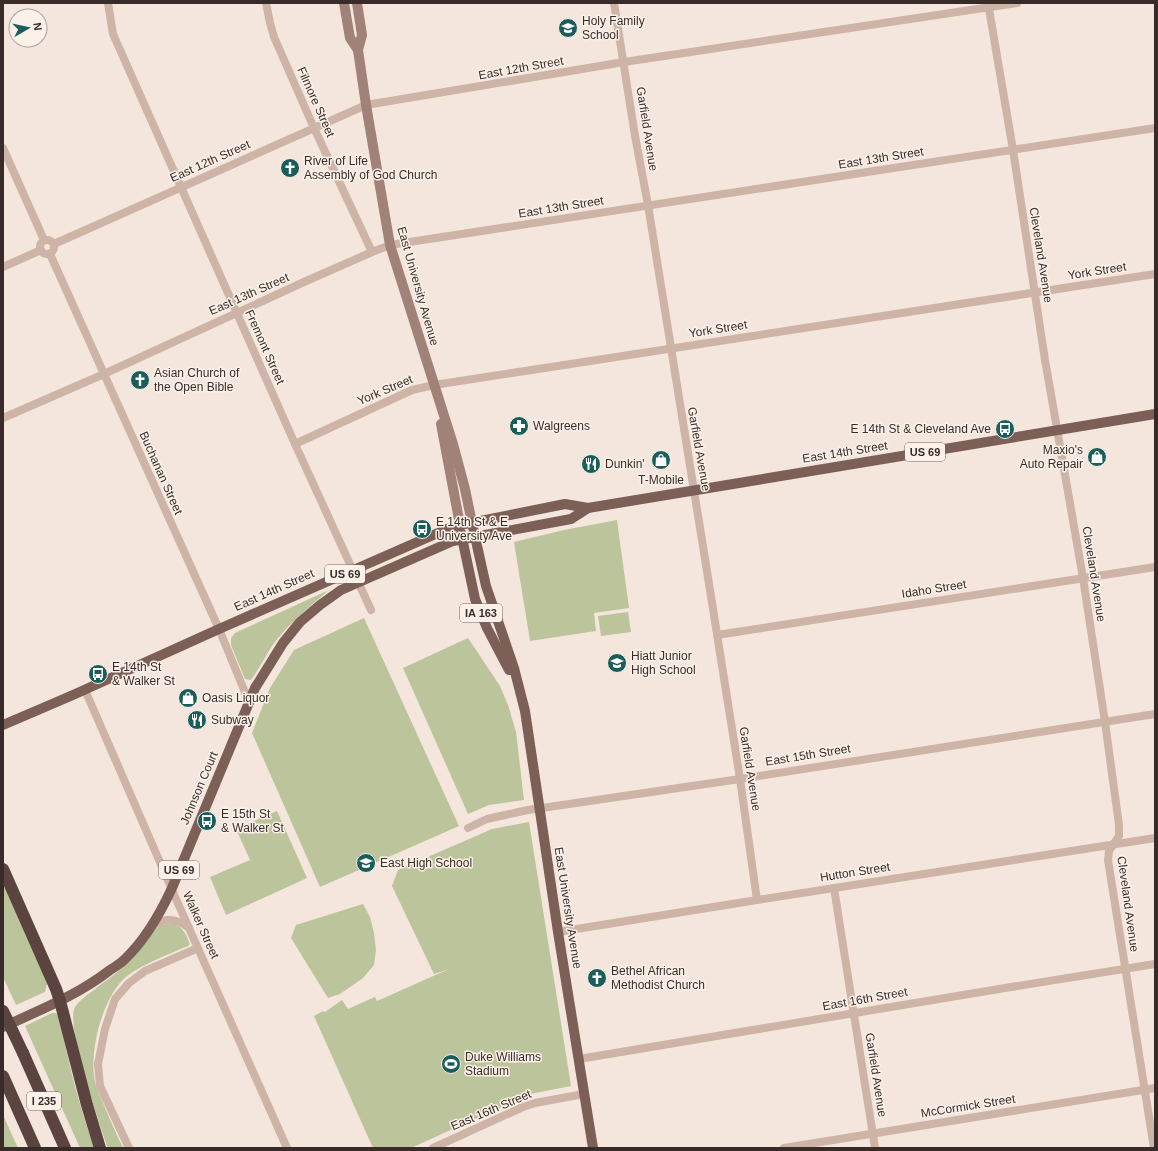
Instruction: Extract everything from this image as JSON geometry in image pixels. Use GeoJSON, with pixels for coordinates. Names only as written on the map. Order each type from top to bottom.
{"type":"FeatureCollection","features":[{"type":"Feature","properties":{"kind":"highway"},"geometry":{"type":"LineString","coordinates":[[3,869],[56,989],[100,1148]]}},
{"type":"Feature","properties":{"kind":"highway","name":"I 235"},"geometry":{"type":"LineString","coordinates":[[3,1011],[65,1148]]}},
{"type":"Feature","properties":{"kind":"highway","name":"I 235"},"geometry":{"type":"LineString","coordinates":[[3,1076],[35,1148]]}},
{"type":"Feature","properties":{"kind":"main road","name":"East University Avenue"},"geometry":{"type":"LineString","coordinates":[[344,3],[350,38],[358,50]]}},
{"type":"Feature","properties":{"kind":"main road","name":"East University Avenue"},"geometry":{"type":"LineString","coordinates":[[357,3],[362,35],[358,50],[390,246],[453,444],[465,489],[486,586],[514,668],[520,696]]}},
{"type":"Feature","properties":{"kind":"main road","name":"East University Avenue"},"geometry":{"type":"LineString","coordinates":[[434,385],[462,540],[475,599],[487,628],[511,672],[525,711],[558,932],[593,1148]]}},
{"type":"Feature","properties":{"kind":"main road","name":"East 14th Street"},"geometry":{"type":"LineString","coordinates":[[3,725],[85,690],[353,570],[447,529],[460,525],[565,504],[588,508],[1155,414]]}},
{"type":"Feature","properties":{"kind":"main road","name":"East 14th Street"},"geometry":{"type":"LineString","coordinates":[[359,582],[448,543],[571,518],[588,508]]}},
{"type":"Feature","properties":{"kind":"main road","name":"Johnson Court"},"geometry":{"type":"LineString","coordinates":[[60,1001],[96,981],[124,960],[152,927],[172,888],[255,688],[283,643],[300,622],[341,590],[359,582]]}},
{"type":"Feature","properties":{"kind":"main road","name":"US 69"},"geometry":{"type":"LineString","coordinates":[[3,1027],[60,1001]]}},
{"type":"Feature","properties":{"kind":"street","name":"Fremont Street"},"geometry":{"type":"LineString","coordinates":[[108,3],[113,34],[180,188],[371,610]]}},
{"type":"Feature","properties":{"kind":"street","name":"Filmore Street"},"geometry":{"type":"LineString","coordinates":[[266,3],[274,37],[314,128],[372,252]]}},
{"type":"Feature","properties":{"kind":"street","name":"Garfield Avenue"},"geometry":{"type":"LineString","coordinates":[[614,3],[694,490],[740,779],[757,900]]}},
{"type":"Feature","properties":{"kind":"street","name":"East 12th Street"},"geometry":{"type":"LineString","coordinates":[[54,244],[366,105],[624,62],[988,5],[1017,3]]}},
{"type":"Feature","properties":{"kind":"street","name":"Cleveland Avenue"},"geometry":{"type":"LineString","coordinates":[[988,5],[1013,150],[1034,293],[1083,578],[1105,722],[1119,825],[1119,836],[1109,851],[1108,860],[1154,1148]]}},
{"type":"Feature","properties":{"kind":"street","name":"East 13th Street"},"geometry":{"type":"LineString","coordinates":[[3,418],[104,374],[236,312],[372,252],[390,246],[1155,128]]}},
{"type":"Feature","properties":{"kind":"street"},"geometry":{"type":"LineString","coordinates":[[3,148],[44,240]]}},
{"type":"Feature","properties":{"kind":"street"},"geometry":{"type":"LineString","coordinates":[[44,240],[51,241],[54,244],[54,249],[50,254],[45,254],[41,250],[41,244],[44,240]]}},
{"type":"Feature","properties":{"kind":"street"},"geometry":{"type":"LineString","coordinates":[[3,267],[41,250]]}},
{"type":"Feature","properties":{"kind":"street","name":"Buchanan Street"},"geometry":{"type":"LineString","coordinates":[[50,254],[219,629],[249,702]]}},
{"type":"Feature","properties":{"kind":"street","name":"York Street"},"geometry":{"type":"LineString","coordinates":[[295,444],[412,390],[434,385],[1155,274]]}},
{"type":"Feature","properties":{"kind":"street","name":"Idaho Street"},"geometry":{"type":"LineString","coordinates":[[717,635],[1155,567]]}},
{"type":"Feature","properties":{"kind":"street","name":"Walker Street"},"geometry":{"type":"LineString","coordinates":[[85,690],[287,1148]]}},
{"type":"Feature","properties":{"kind":"street","name":"East 15th Street"},"geometry":{"type":"LineString","coordinates":[[468,828],[487,820],[540,808],[740,779],[1155,714]]}},
{"type":"Feature","properties":{"kind":"street","name":"Hutton Street"},"geometry":{"type":"LineString","coordinates":[[558,932],[1155,838]]}},
{"type":"Feature","properties":{"kind":"street","name":"Garfield Avenue"},"geometry":{"type":"LineString","coordinates":[[834,888],[875,1148]]}},
{"type":"Feature","properties":{"kind":"street"},"geometry":{"type":"LineString","coordinates":[[152,927],[160,921],[166,920],[183,924],[190,930]]}},
{"type":"Feature","properties":{"kind":"street"},"geometry":{"type":"LineString","coordinates":[[128,1148],[100,1086],[98,1064],[104,1029],[115,999],[129,983],[145,971],[198,948]]}},
{"type":"Feature","properties":{"kind":"street","name":"East 16th Street"},"geometry":{"type":"LineString","coordinates":[[579,1060],[1155,964]]}},
{"type":"Feature","properties":{"kind":"street","name":"McCormick Street"},"geometry":{"type":"LineString","coordinates":[[784,1148],[1155,1088]]}},
{"type":"Feature","properties":{"kind":"street","name":"East 16th Street"},"geometry":{"type":"LineString","coordinates":[[433,1148],[446,1145],[523,1107],[535,1103],[584,1094]]}},
{"type":"Feature","properties":{"kind":"green space"},"geometry":{"type":"Polygon","coordinates":[[[617,520],[629,608],[594,613],[596,631],[530,641],[514,542],[564,530],[617,520]]]}},
{"type":"Feature","properties":{"kind":"green space"},"geometry":{"type":"Polygon","coordinates":[[[329,590],[299,616],[278,638],[251,680],[245,679],[231,645],[231,638],[235,633],[329,590]]]}},
{"type":"Feature","properties":{"kind":"green space"},"geometry":{"type":"Polygon","coordinates":[[[628,612],[631,632],[601,636],[598,616],[628,612]]]}},
{"type":"Feature","properties":{"kind":"green space"},"geometry":{"type":"Polygon","coordinates":[[[364,618],[459,826],[320,887],[252,733],[270,688],[294,650],[364,618]]]}},
{"type":"Feature","properties":{"kind":"green space"},"geometry":{"type":"Polygon","coordinates":[[[468,638],[500,686],[508,705],[516,732],[524,800],[489,805],[468,814],[403,668],[468,638]]]}},
{"type":"Feature","properties":{"kind":"green space"},"geometry":{"type":"Polygon","coordinates":[[[277,811],[307,878],[226,915],[210,877],[250,860],[236,829],[277,811]]]}},
{"type":"Feature","properties":{"kind":"green space","name":"Duke Williams Stadium"},"geometry":{"type":"Polygon","coordinates":[[[529,822],[571,1086],[530,1094],[411,1148],[373,1148],[314,1016],[323,1011],[325,1012],[342,1000],[348,1009],[375,997],[377,1001],[449,969],[434,974],[392,886],[398,870],[492,829],[529,822]]]}},
{"type":"Feature","properties":{"kind":"green space"},"geometry":{"type":"Polygon","coordinates":[[[3,882],[47,984],[45,992],[16,1005],[3,977],[3,882]]]}},
{"type":"Feature","properties":{"kind":"green space"},"geometry":{"type":"Polygon","coordinates":[[[363,904],[370,917],[374,933],[376,950],[374,965],[363,978],[340,994],[328,998],[291,938],[296,925],[363,904]]]}},
{"type":"Feature","properties":{"kind":"green space"},"geometry":{"type":"Polygon","coordinates":[[[173,923],[182,929],[190,944],[149,963],[127,976],[118,985],[110,997],[99,1027],[95,1043],[94,1059],[96,1086],[123,1148],[108,1148],[91,1098],[79,1053],[73,1017],[75,1007],[83,998],[126,964],[155,929],[161,925],[173,923]]]}},
{"type":"Feature","properties":{"kind":"green space"},"geometry":{"type":"Polygon","coordinates":[[[52,1013],[56,1013],[59,1018],[79,1100],[95,1148],[80,1148],[25,1026],[52,1013]]]}},
{"type":"Feature","properties":{"kind":"green space"},"geometry":{"type":"Polygon","coordinates":[[[3,1115],[18,1148],[3,1148],[3,1115]]]}},
{"type":"Feature","properties":{"kind":"place","name":"Holy Family School"},"geometry":{"type":"Point","coordinates":[568,28]}},
{"type":"Feature","properties":{"kind":"place","name":"River of Life Assembly of God Church"},"geometry":{"type":"Point","coordinates":[290,168]}},
{"type":"Feature","properties":{"kind":"place","name":"Asian Church of the Open Bible"},"geometry":{"type":"Point","coordinates":[140,380]}},
{"type":"Feature","properties":{"kind":"place","name":"Walgreens"},"geometry":{"type":"Point","coordinates":[519,426]}},
{"type":"Feature","properties":{"kind":"place","name":"E 14th St & Cleveland Ave"},"geometry":{"type":"Point","coordinates":[1005,429]}},
{"type":"Feature","properties":{"kind":"place","name":"Maxio's Auto Repair"},"geometry":{"type":"Point","coordinates":[1097,457]}},
{"type":"Feature","properties":{"kind":"place","name":"T-Mobile"},"geometry":{"type":"Point","coordinates":[661,460]}},
{"type":"Feature","properties":{"kind":"place","name":"Dunkin'"},"geometry":{"type":"Point","coordinates":[591,464]}},
{"type":"Feature","properties":{"kind":"place","name":"E 14th St & E University Ave"},"geometry":{"type":"Point","coordinates":[422,529]}},
{"type":"Feature","properties":{"kind":"place","name":"Hiatt Junior High School"},"geometry":{"type":"Point","coordinates":[617,663]}},
{"type":"Feature","properties":{"kind":"place","name":"E 14th St & Walker St"},"geometry":{"type":"Point","coordinates":[98,674]}},
{"type":"Feature","properties":{"kind":"place","name":"Oasis Liquor"},"geometry":{"type":"Point","coordinates":[188,698]}},
{"type":"Feature","properties":{"kind":"place","name":"Subway"},"geometry":{"type":"Point","coordinates":[197,720]}},
{"type":"Feature","properties":{"kind":"place","name":"E 15th St & Walker St"},"geometry":{"type":"Point","coordinates":[207,821]}},
{"type":"Feature","properties":{"kind":"place","name":"East High School"},"geometry":{"type":"Point","coordinates":[366,863]}},
{"type":"Feature","properties":{"kind":"place","name":"Bethel African Methodist Church"},"geometry":{"type":"Point","coordinates":[597,978]}},
{"type":"Feature","properties":{"kind":"place","name":"Duke Williams Stadium"},"geometry":{"type":"Point","coordinates":[451,1064]}}]}
